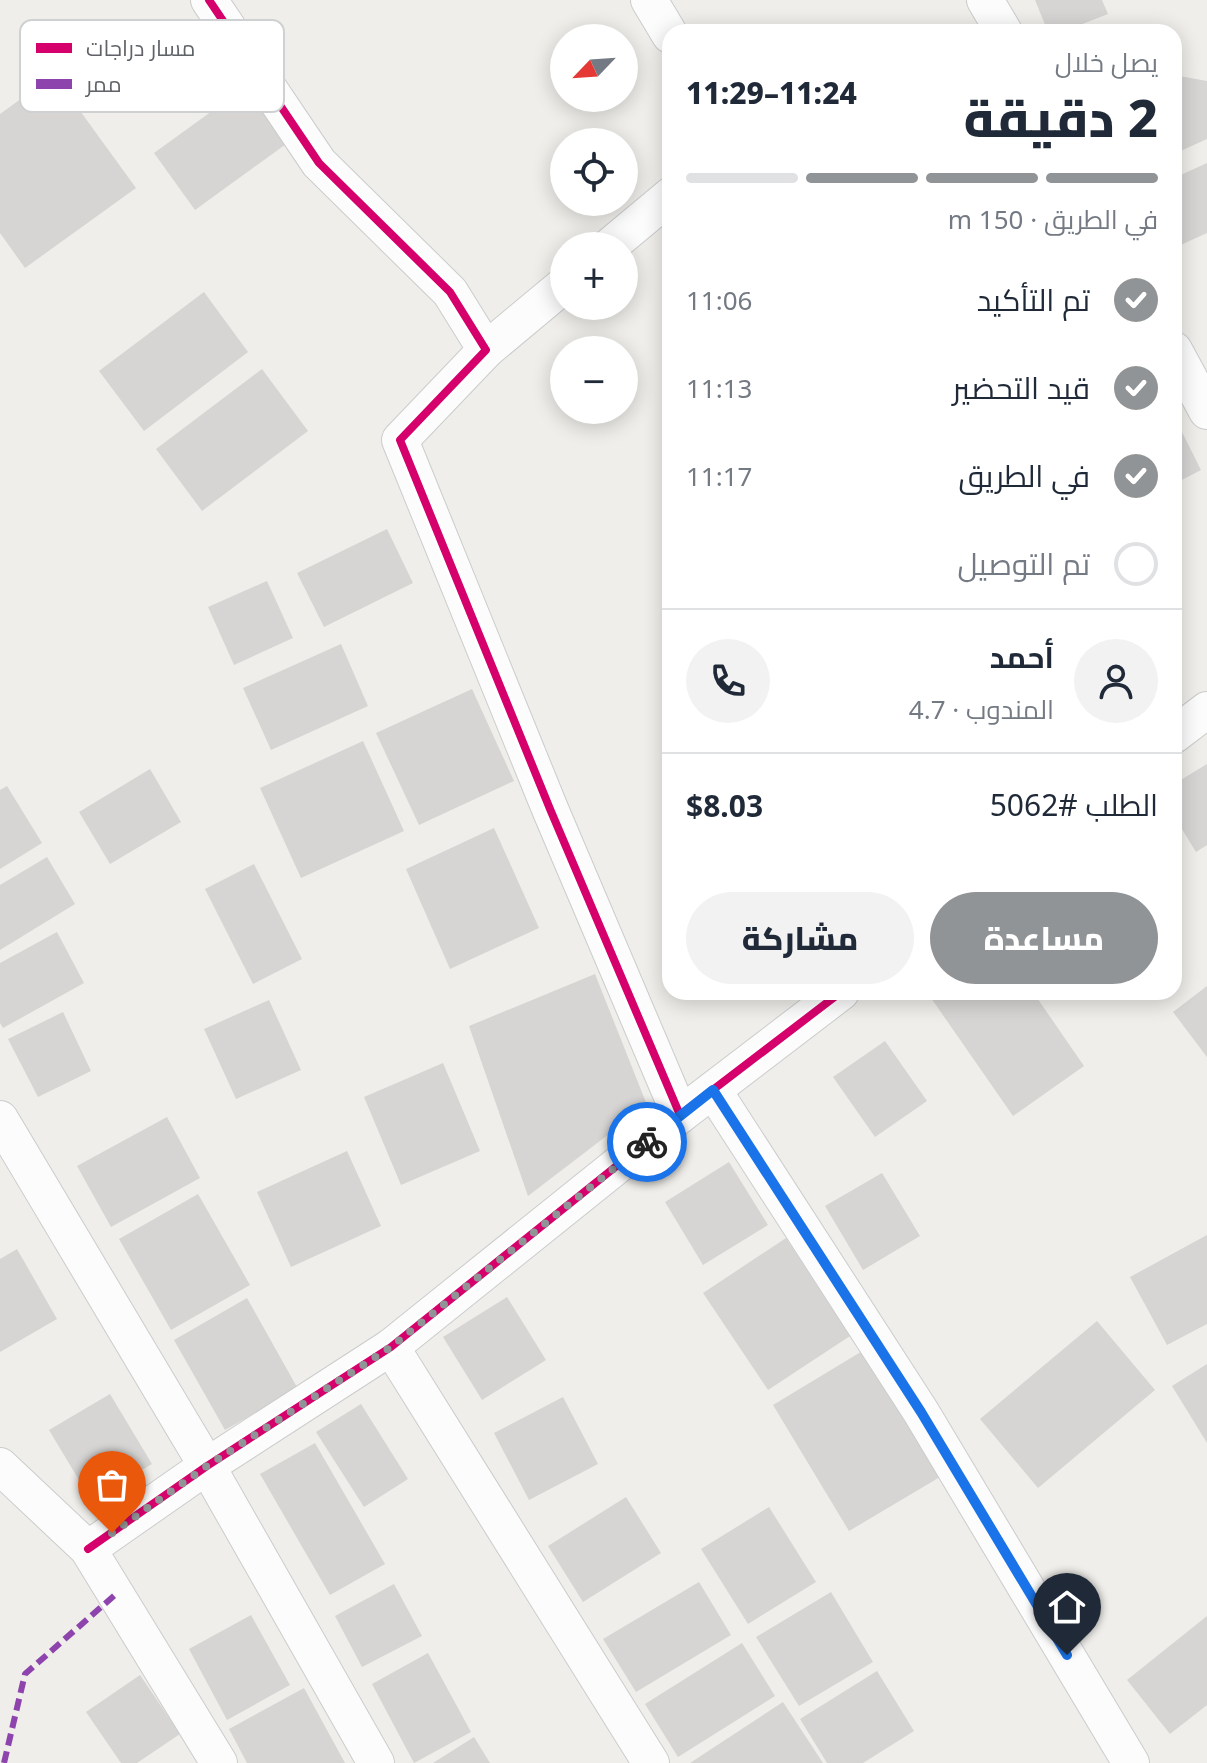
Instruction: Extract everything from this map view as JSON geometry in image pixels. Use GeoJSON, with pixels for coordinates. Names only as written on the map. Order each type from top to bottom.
{"type":"FeatureCollection","features":[{"type":"Feature","properties":{"kind":"street"},"geometry":{"type":"LineString","coordinates":[[209,0],[222,20]]}},
{"type":"Feature","properties":{"kind":"street"},"geometry":{"type":"LineString","coordinates":[[649,0],[663,24]]}},
{"type":"Feature","properties":{"kind":"street"},"geometry":{"type":"LineString","coordinates":[[985,0],[999,24]]}},
{"type":"Feature","properties":{"kind":"street"},"geometry":{"type":"LineString","coordinates":[[284,111],[319,163],[450,292],[486,350]]}},
{"type":"Feature","properties":{"kind":"street"},"geometry":{"type":"LineString","coordinates":[[627,232],[662,203]]}},
{"type":"Feature","properties":{"kind":"street"},"geometry":{"type":"LineString","coordinates":[[550,297],[486,350],[400,440],[550,809],[680,1115]]}},
{"type":"Feature","properties":{"kind":"street"},"geometry":{"type":"LineString","coordinates":[[1182,365],[1207,411]]}},
{"type":"Feature","properties":{"kind":"street"},"geometry":{"type":"LineString","coordinates":[[1182,729],[1207,710]]}},
{"type":"Feature","properties":{"kind":"street"},"geometry":{"type":"LineString","coordinates":[[88,1549],[207,1466],[391,1347],[680,1115],[831,1000]]}},
{"type":"Feature","properties":{"kind":"street"},"geometry":{"type":"LineString","coordinates":[[713,1090],[921,1412],[1131,1763]]}},
{"type":"Feature","properties":{"kind":"street"},"geometry":{"type":"LineString","coordinates":[[0,1119],[207,1466],[376,1763]]}},
{"type":"Feature","properties":{"kind":"street"},"geometry":{"type":"LineString","coordinates":[[391,1347],[651,1763]]}},
{"type":"Feature","properties":{"kind":"street"},"geometry":{"type":"LineString","coordinates":[[0,1466],[88,1549],[219,1763]]}},
{"type":"Feature","properties":{"kind":"building"},"geometry":{"type":"Polygon","coordinates":[[[1035,0],[1102,0],[1108,14],[1082,24],[1045,24],[1035,0]]]}},
{"type":"Feature","properties":{"kind":"building"},"geometry":{"type":"Polygon","coordinates":[[[1182,76],[1207,81],[1207,139],[1182,150],[1182,76]]]}},
{"type":"Feature","properties":{"kind":"building"},"geometry":{"type":"Polygon","coordinates":[[[20,100],[20,112],[81,112],[136,188],[25,268],[0,233],[0,114],[20,100]]]}},
{"type":"Feature","properties":{"kind":"building"},"geometry":{"type":"Polygon","coordinates":[[[211,112],[267,112],[289,142],[195,210],[154,153],[211,112]]]}},
{"type":"Feature","properties":{"kind":"building"},"geometry":{"type":"Polygon","coordinates":[[[1207,163],[1207,233],[1182,244],[1182,174],[1207,163]]]}},
{"type":"Feature","properties":{"kind":"building"},"geometry":{"type":"Polygon","coordinates":[[[204,292],[248,352],[144,431],[99,371],[204,292]]]}},
{"type":"Feature","properties":{"kind":"building"},"geometry":{"type":"Polygon","coordinates":[[[262,369],[308,431],[202,511],[156,449],[262,369]]]}},
{"type":"Feature","properties":{"kind":"building"},"geometry":{"type":"Polygon","coordinates":[[[1182,432],[1201,470],[1182,480],[1182,432]]]}},
{"type":"Feature","properties":{"kind":"building"},"geometry":{"type":"Polygon","coordinates":[[[387,529],[413,583],[324,627],[297,573],[387,529]]]}},
{"type":"Feature","properties":{"kind":"building"},"geometry":{"type":"Polygon","coordinates":[[[267,581],[293,638],[234,665],[208,607],[267,581]]]}},
{"type":"Feature","properties":{"kind":"building"},"geometry":{"type":"Polygon","coordinates":[[[341,644],[368,706],[271,750],[243,688],[341,644]]]}},
{"type":"Feature","properties":{"kind":"building"},"geometry":{"type":"Polygon","coordinates":[[[472,689],[514,781],[419,825],[376,733],[472,689]]]}},
{"type":"Feature","properties":{"kind":"building"},"geometry":{"type":"Polygon","coordinates":[[[363,741],[404,831],[301,878],[260,788],[363,741]]]}},
{"type":"Feature","properties":{"kind":"building"},"geometry":{"type":"Polygon","coordinates":[[[1207,764],[1207,845],[1196,852],[1182,829],[1182,779],[1207,764]]]}},
{"type":"Feature","properties":{"kind":"building"},"geometry":{"type":"Polygon","coordinates":[[[150,769],[181,822],[110,864],[79,812],[150,769]]]}},
{"type":"Feature","properties":{"kind":"building"},"geometry":{"type":"Polygon","coordinates":[[[7,786],[42,843],[0,869],[0,790],[7,786]]]}},
{"type":"Feature","properties":{"kind":"building"},"geometry":{"type":"Polygon","coordinates":[[[494,828],[539,928],[450,969],[406,869],[494,828]]]}},
{"type":"Feature","properties":{"kind":"building"},"geometry":{"type":"Polygon","coordinates":[[[47,857],[75,904],[0,950],[0,885],[47,857]]]}},
{"type":"Feature","properties":{"kind":"building"},"geometry":{"type":"Polygon","coordinates":[[[254,864],[302,959],[253,984],[205,889],[254,864]]]}},
{"type":"Feature","properties":{"kind":"building"},"geometry":{"type":"Polygon","coordinates":[[[57,932],[84,983],[3,1028],[0,1023],[0,963],[57,932]]]}},
{"type":"Feature","properties":{"kind":"building"},"geometry":{"type":"Polygon","coordinates":[[[595,974],[647,1105],[528,1196],[469,1026],[595,974]]]}},
{"type":"Feature","properties":{"kind":"building"},"geometry":{"type":"Polygon","coordinates":[[[1207,986],[1207,1057],[1173,1012],[1207,986]]]}},
{"type":"Feature","properties":{"kind":"building"},"geometry":{"type":"Polygon","coordinates":[[[269,1000],[301,1070],[236,1099],[204,1029],[269,1000]]]}},
{"type":"Feature","properties":{"kind":"building"},"geometry":{"type":"Polygon","coordinates":[[[932,1000],[1039,1000],[1084,1066],[1013,1116],[932,1000]]]}},
{"type":"Feature","properties":{"kind":"building"},"geometry":{"type":"Polygon","coordinates":[[[63,1012],[91,1071],[38,1097],[8,1039],[63,1012]]]}},
{"type":"Feature","properties":{"kind":"building"},"geometry":{"type":"Polygon","coordinates":[[[885,1041],[927,1101],[875,1137],[833,1077],[885,1041]]]}},
{"type":"Feature","properties":{"kind":"building"},"geometry":{"type":"Polygon","coordinates":[[[443,1063],[480,1151],[401,1185],[364,1097],[443,1063]]]}},
{"type":"Feature","properties":{"kind":"building"},"geometry":{"type":"Polygon","coordinates":[[[167,1117],[200,1178],[111,1227],[77,1166],[167,1117]]]}},
{"type":"Feature","properties":{"kind":"building"},"geometry":{"type":"Polygon","coordinates":[[[347,1151],[381,1226],[291,1267],[257,1192],[347,1151]]]}},
{"type":"Feature","properties":{"kind":"building"},"geometry":{"type":"Polygon","coordinates":[[[729,1162],[768,1225],[703,1265],[665,1202],[729,1162]]]}},
{"type":"Feature","properties":{"kind":"building"},"geometry":{"type":"Polygon","coordinates":[[[882,1173],[920,1236],[863,1270],[825,1206],[882,1173]]]}},
{"type":"Feature","properties":{"kind":"building"},"geometry":{"type":"Polygon","coordinates":[[[198,1194],[250,1285],[171,1330],[119,1239],[198,1194]]]}},
{"type":"Feature","properties":{"kind":"building"},"geometry":{"type":"Polygon","coordinates":[[[1207,1235],[1207,1324],[1167,1345],[1130,1277],[1207,1235]]]}},
{"type":"Feature","properties":{"kind":"building"},"geometry":{"type":"Polygon","coordinates":[[[786,1238],[850,1336],[768,1390],[703,1293],[786,1238]]]}},
{"type":"Feature","properties":{"kind":"building"},"geometry":{"type":"Polygon","coordinates":[[[17,1249],[57,1319],[0,1352],[0,1259],[17,1249]]]}},
{"type":"Feature","properties":{"kind":"building"},"geometry":{"type":"Polygon","coordinates":[[[507,1297],[546,1360],[482,1400],[443,1337],[507,1297]]]}},
{"type":"Feature","properties":{"kind":"building"},"geometry":{"type":"Polygon","coordinates":[[[247,1298],[298,1389],[225,1430],[174,1340],[247,1298]]]}},
{"type":"Feature","properties":{"kind":"building"},"geometry":{"type":"Polygon","coordinates":[[[1097,1321],[1155,1390],[1038,1488],[980,1419],[1097,1321]]]}},
{"type":"Feature","properties":{"kind":"building"},"geometry":{"type":"Polygon","coordinates":[[[864,1350],[940,1477],[849,1531],[773,1405],[864,1350]]]}},
{"type":"Feature","properties":{"kind":"building"},"geometry":{"type":"Polygon","coordinates":[[[1207,1364],[1207,1443],[1172,1386],[1207,1364]]]}},
{"type":"Feature","properties":{"kind":"building"},"geometry":{"type":"Polygon","coordinates":[[[110,1394],[152,1464],[91,1500],[49,1430],[110,1394]]]}},
{"type":"Feature","properties":{"kind":"building"},"geometry":{"type":"Polygon","coordinates":[[[563,1397],[598,1464],[529,1500],[494,1433],[563,1397]]]}},
{"type":"Feature","properties":{"kind":"building"},"geometry":{"type":"Polygon","coordinates":[[[361,1404],[408,1479],[364,1507],[316,1432],[361,1404]]]}},
{"type":"Feature","properties":{"kind":"building"},"geometry":{"type":"Polygon","coordinates":[[[315,1443],[385,1564],[330,1595],[260,1474],[315,1443]]]}},
{"type":"Feature","properties":{"kind":"building"},"geometry":{"type":"Polygon","coordinates":[[[626,1497],[661,1553],[583,1602],[548,1546],[626,1497]]]}},
{"type":"Feature","properties":{"kind":"building"},"geometry":{"type":"Polygon","coordinates":[[[769,1507],[816,1582],[748,1624],[701,1549],[769,1507]]]}},
{"type":"Feature","properties":{"kind":"building"},"geometry":{"type":"Polygon","coordinates":[[[699,1582],[731,1635],[636,1692],[603,1639],[699,1582]]]}},
{"type":"Feature","properties":{"kind":"building"},"geometry":{"type":"Polygon","coordinates":[[[394,1584],[422,1636],[362,1667],[335,1616],[394,1584]]]}},
{"type":"Feature","properties":{"kind":"building"},"geometry":{"type":"Polygon","coordinates":[[[831,1592],[873,1662],[799,1706],[756,1637],[831,1592]]]}},
{"type":"Feature","properties":{"kind":"building"},"geometry":{"type":"Polygon","coordinates":[[[251,1615],[290,1685],[227,1720],[189,1649],[251,1615]]]}},
{"type":"Feature","properties":{"kind":"building"},"geometry":{"type":"Polygon","coordinates":[[[1207,1616],[1207,1705],[1170,1734],[1127,1680],[1207,1616]]]}},
{"type":"Feature","properties":{"kind":"building"},"geometry":{"type":"Polygon","coordinates":[[[742,1643],[775,1696],[678,1757],[645,1704],[742,1643]]]}},
{"type":"Feature","properties":{"kind":"building"},"geometry":{"type":"Polygon","coordinates":[[[428,1653],[471,1732],[414,1763],[372,1684],[428,1653]]]}},
{"type":"Feature","properties":{"kind":"building"},"geometry":{"type":"Polygon","coordinates":[[[877,1671],[914,1731],[863,1763],[827,1763],[800,1719],[877,1671]]]}},
{"type":"Feature","properties":{"kind":"building"},"geometry":{"type":"Polygon","coordinates":[[[140,1675],[180,1734],[137,1763],[121,1763],[86,1712],[140,1675]]]}},
{"type":"Feature","properties":{"kind":"building"},"geometry":{"type":"Polygon","coordinates":[[[304,1688],[345,1763],[247,1763],[229,1729],[304,1688]]]}},
{"type":"Feature","properties":{"kind":"building"},"geometry":{"type":"Polygon","coordinates":[[[783,1702],[823,1763],[690,1763],[783,1702]]]}},
{"type":"Feature","properties":{"kind":"building"},"geometry":{"type":"Polygon","coordinates":[[[474,1737],[490,1763],[433,1763],[474,1737]]]}},
{"type":"Feature","properties":{"kind":"marked path"},"geometry":{"type":"LineString","coordinates":[[4,1763],[25,1674],[116,1594]]}},
{"type":"Feature","properties":{"kind":"cycle path"},"geometry":{"type":"LineString","coordinates":[[209,0],[222,20]]}},
{"type":"Feature","properties":{"kind":"cycle path"},"geometry":{"type":"LineString","coordinates":[[284,111],[319,163],[450,292],[486,350],[400,440],[550,809],[680,1115]]}},
{"type":"Feature","properties":{"kind":"cycle path"},"geometry":{"type":"LineString","coordinates":[[88,1549],[207,1466],[391,1347],[680,1115],[831,1000]]}},
{"type":"Feature","properties":{"kind":"way so far"},"geometry":{"type":"LineString","coordinates":[[112,1533],[207,1466],[391,1347],[647,1142]]}},
{"type":"Feature","properties":{"kind":"route"},"geometry":{"type":"LineString","coordinates":[[647,1142],[713,1090],[921,1412],[1067,1655]]}}]}
